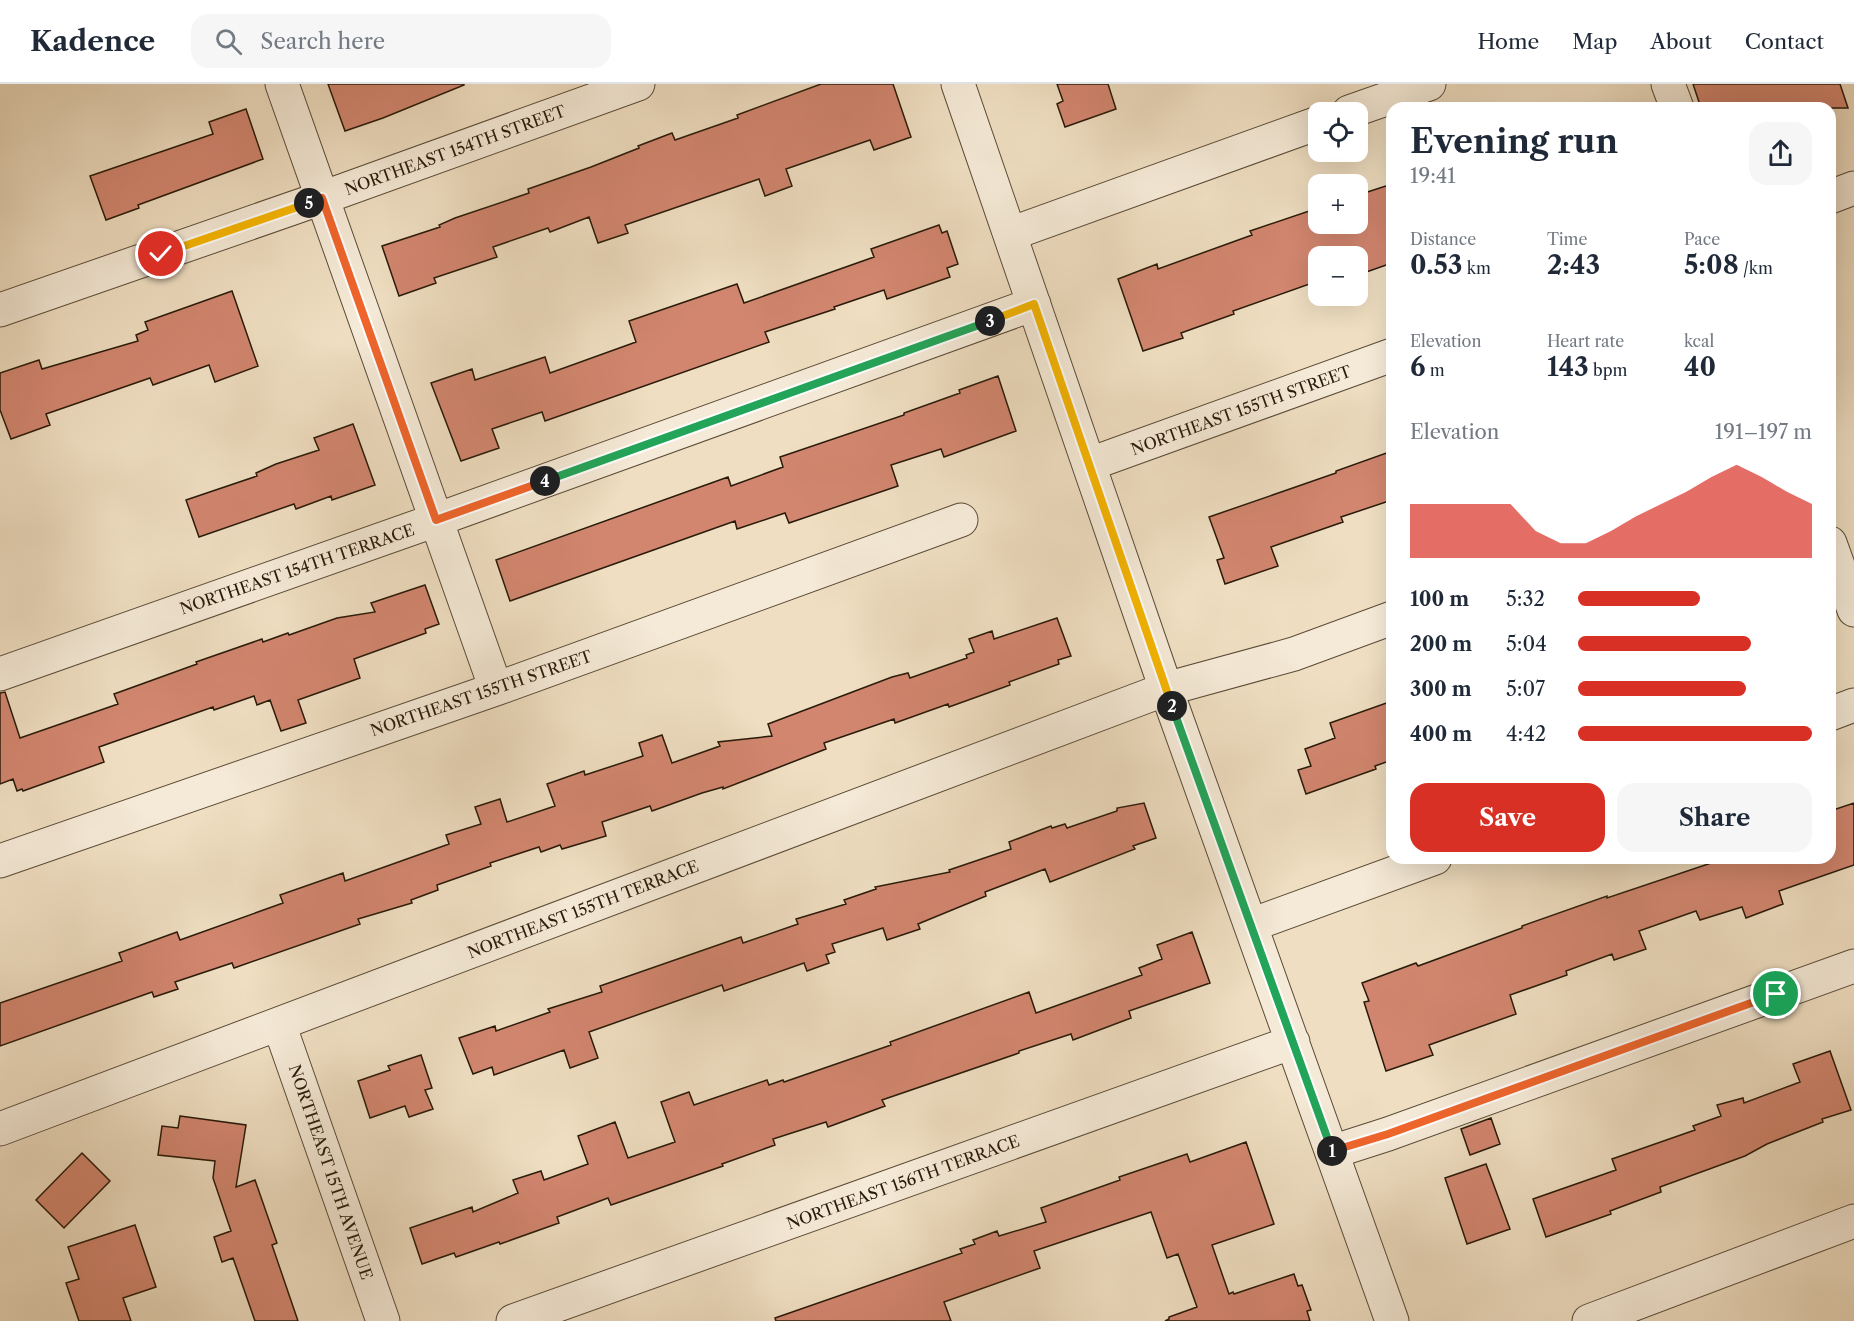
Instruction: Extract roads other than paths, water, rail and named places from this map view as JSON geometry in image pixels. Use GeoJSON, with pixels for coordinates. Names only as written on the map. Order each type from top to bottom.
{"type":"FeatureCollection","features":[{"type":"Feature","properties":{"kind":"street"},"geometry":{"type":"LineString","coordinates":[[282,84],[496,689]]}},
{"type":"Feature","properties":{"kind":"street","name":"NORTHEAST 154TH STREET"},"geometry":{"type":"LineString","coordinates":[[0,310],[322,198],[638,84]]}},
{"type":"Feature","properties":{"kind":"street"},"geometry":{"type":"LineString","coordinates":[[958,84],[1166,689],[1392,1321]]}},
{"type":"Feature","properties":{"kind":"street"},"geometry":{"type":"LineString","coordinates":[[1368,105],[1429,84]]}},
{"type":"Feature","properties":{"kind":"street"},"geometry":{"type":"LineString","coordinates":[[1668,84],[1675,102]]}},
{"type":"Feature","properties":{"kind":"street"},"geometry":{"type":"LineString","coordinates":[[1010,234],[1308,127]]}},
{"type":"Feature","properties":{"kind":"street"},"geometry":{"type":"LineString","coordinates":[[1836,195],[1854,188]]}},
{"type":"Feature","properties":{"kind":"street","name":"NORTHEAST 154TH TERRACE"},"geometry":{"type":"LineString","coordinates":[[0,674],[436,520],[1034,304]]}},
{"type":"Feature","properties":{"kind":"street","name":"NORTHEAST 155TH STREET"},"geometry":{"type":"LineString","coordinates":[[1090,464],[1386,357]]}},
{"type":"Feature","properties":{"kind":"street","name":"NORTHEAST 155TH STREET"},"geometry":{"type":"LineString","coordinates":[[0,861],[496,689],[961,520]]}},
{"type":"Feature","properties":{"kind":"street"},"geometry":{"type":"LineString","coordinates":[[1836,560],[1854,610]]}},
{"type":"Feature","properties":{"kind":"street","name":"NORTHEAST 155TH TERRACE"},"geometry":{"type":"LineString","coordinates":[[0,1129],[1166,689],[1294,654],[1386,620]]}},
{"type":"Feature","properties":{"kind":"street"},"geometry":{"type":"LineString","coordinates":[[1836,712],[1854,705]]}},
{"type":"Feature","properties":{"kind":"street"},"geometry":{"type":"LineString","coordinates":[[1251,925],[1419,864]]}},
{"type":"Feature","properties":{"kind":"street"},"geometry":{"type":"LineString","coordinates":[[1332,1152],[1388,1134],[1854,966]]}},
{"type":"Feature","properties":{"kind":"street","name":"NORTHEAST 15TH AVENUE"},"geometry":{"type":"LineString","coordinates":[[279,1024],[383,1321]]}},
{"type":"Feature","properties":{"kind":"street","name":"NORTHEAST 156TH TERRACE"},"geometry":{"type":"LineString","coordinates":[[513,1321],[1293,1042]]}},
{"type":"Feature","properties":{"kind":"street"},"geometry":{"type":"LineString","coordinates":[[1589,1321],[1854,1221]]}}]}
